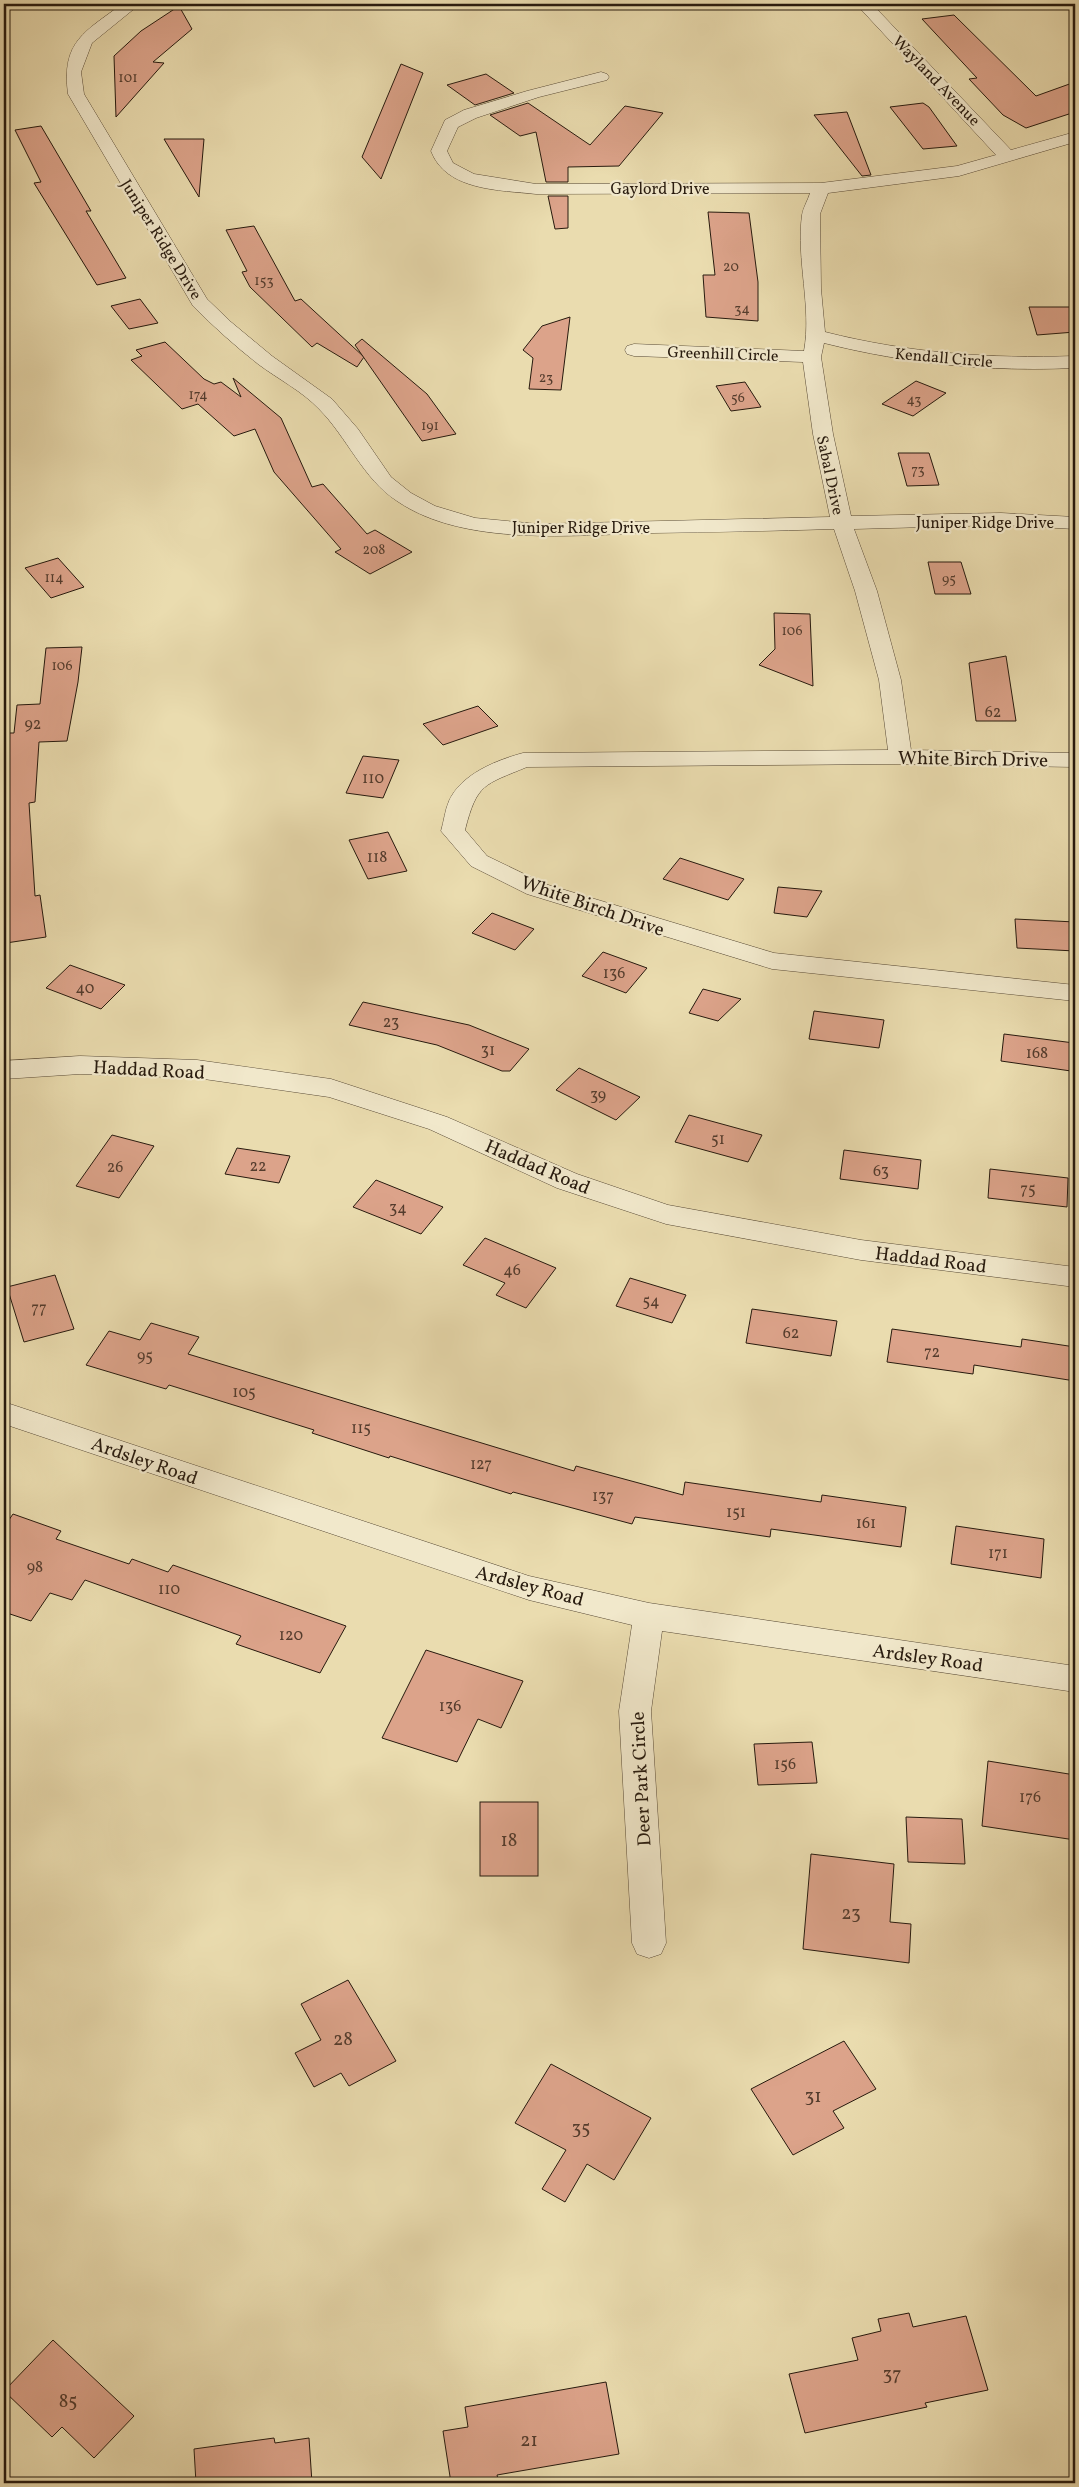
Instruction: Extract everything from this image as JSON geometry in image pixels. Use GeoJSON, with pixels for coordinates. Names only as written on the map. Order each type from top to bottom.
{"type":"FeatureCollection","features":[{"type":"Feature","properties":{"kind":"street","name":"Juniper Ridge Drive"},"geometry":{"type":"LineString","coordinates":[[132,4],[85,40],[78,53],[73,72],[76,94],[135,196],[200,302],[224,326],[265,360],[324,403],[351,432],[384,481],[404,497],[428,510],[473,524],[538,530],[1001,519],[1075,523]]}},
{"type":"Feature","properties":{"kind":"street","name":"Wayland Avenue"},"geometry":{"type":"LineString","coordinates":[[864,4],[1009,158]]}},
{"type":"Feature","properties":{"kind":"street","name":"Gaylord Drive"},"geometry":{"type":"LineString","coordinates":[[601,78],[533,94],[470,114],[451,124],[439,151],[448,168],[470,178],[498,185],[536,189],[821,188],[866,184],[959,171],[1009,158],[1075,137]]}},
{"type":"Feature","properties":{"kind":"street","name":"Sabal Drive"},"geometry":{"type":"LineString","coordinates":[[821,188],[811,214],[812,289],[816,335],[812,356],[822,434],[842,524],[866,591],[890,680],[900,756]]}},
{"type":"Feature","properties":{"kind":"street","name":"Kendall Circle"},"geometry":{"type":"LineString","coordinates":[[816,335],[868,349],[932,358],[1046,364],[1075,362]]}},
{"type":"Feature","properties":{"kind":"street","name":"Greenhill Circle"},"geometry":{"type":"LineString","coordinates":[[634,350],[812,356]]}},
{"type":"Feature","properties":{"kind":"street","name":"White Birch Drive"},"geometry":{"type":"LineString","coordinates":[[1075,760],[900,756],[523,760],[479,779],[461,800],[453,831],[479,862],[536,889],[772,960],[892,975],[1075,993]]}},
{"type":"Feature","properties":{"kind":"street","name":"Haddad Road"},"geometry":{"type":"LineString","coordinates":[[4,1070],[80,1065],[196,1070],[331,1088],[438,1123],[567,1182],[666,1214],[861,1250],[1075,1277]]}},
{"type":"Feature","properties":{"kind":"street","name":"Ardsley Road"},"geometry":{"type":"LineString","coordinates":[[4,1413],[529,1588],[649,1616],[775,1636],[1075,1678]]}},
{"type":"Feature","properties":{"kind":"street","name":"Deer Park Circle"},"geometry":{"type":"LineString","coordinates":[[649,1616],[635,1711],[649,1944]]}},
{"type":"Feature","properties":{"kind":"building"},"geometry":{"type":"Polygon","coordinates":[[[179,6],[192,29],[153,62],[164,63],[116,117],[114,56],[141,31],[179,6]]]}},
{"type":"Feature","properties":{"kind":"building"},"geometry":{"type":"Polygon","coordinates":[[[954,15],[1036,96],[1075,82],[1075,112],[1026,128],[1003,115],[969,79],[977,78],[922,19],[954,15]]]}},
{"type":"Feature","properties":{"kind":"building"},"geometry":{"type":"Polygon","coordinates":[[[401,64],[423,73],[381,179],[362,157],[401,64]]]}},
{"type":"Feature","properties":{"kind":"building"},"geometry":{"type":"Polygon","coordinates":[[[486,74],[514,93],[475,105],[447,85],[486,74]]]}},
{"type":"Feature","properties":{"kind":"building"},"geometry":{"type":"Polygon","coordinates":[[[528,103],[590,145],[625,106],[663,113],[619,166],[568,167],[568,182],[546,182],[536,132],[520,136],[490,115],[528,103]]]}},
{"type":"Feature","properties":{"kind":"building"},"geometry":{"type":"Polygon","coordinates":[[[923,103],[929,107],[957,146],[923,149],[890,107],[923,103]]]}},
{"type":"Feature","properties":{"kind":"building"},"geometry":{"type":"Polygon","coordinates":[[[847,112],[871,175],[862,176],[814,115],[847,112]]]}},
{"type":"Feature","properties":{"kind":"building"},"geometry":{"type":"Polygon","coordinates":[[[41,126],[91,211],[86,211],[126,278],[97,285],[34,183],[41,182],[15,130],[41,126]]]}},
{"type":"Feature","properties":{"kind":"building"},"geometry":{"type":"Polygon","coordinates":[[[164,139],[204,139],[199,197],[164,139]]]}},
{"type":"Feature","properties":{"kind":"building"},"geometry":{"type":"Polygon","coordinates":[[[548,196],[568,196],[568,228],[555,229],[548,196]]]}},
{"type":"Feature","properties":{"kind":"building"},"geometry":{"type":"Polygon","coordinates":[[[708,212],[749,213],[758,282],[758,321],[706,317],[703,275],[715,275],[708,212]]]}},
{"type":"Feature","properties":{"kind":"building"},"geometry":{"type":"Polygon","coordinates":[[[254,226],[295,301],[301,299],[364,357],[357,367],[317,343],[312,347],[250,287],[242,272],[247,271],[226,230],[254,226]]]}},
{"type":"Feature","properties":{"kind":"building"},"geometry":{"type":"Polygon","coordinates":[[[140,299],[158,323],[129,329],[111,306],[140,299]]]}},
{"type":"Feature","properties":{"kind":"building"},"geometry":{"type":"Polygon","coordinates":[[[1029,307],[1075,307],[1075,332],[1037,335],[1029,307]]]}},
{"type":"Feature","properties":{"kind":"building"},"geometry":{"type":"Polygon","coordinates":[[[570,317],[561,390],[529,389],[533,358],[523,350],[542,326],[570,317]]]}},
{"type":"Feature","properties":{"kind":"building"},"geometry":{"type":"Polygon","coordinates":[[[362,339],[427,394],[456,434],[422,441],[355,345],[362,339]]]}},
{"type":"Feature","properties":{"kind":"building"},"geometry":{"type":"Polygon","coordinates":[[[165,342],[204,379],[214,384],[221,382],[241,397],[233,378],[281,418],[312,487],[323,484],[367,534],[375,530],[412,552],[370,574],[335,552],[341,549],[274,472],[255,429],[234,436],[198,404],[182,409],[131,360],[142,356],[136,350],[165,342]]]}},
{"type":"Feature","properties":{"kind":"building"},"geometry":{"type":"Polygon","coordinates":[[[916,381],[946,393],[913,416],[882,404],[916,381]]]}},
{"type":"Feature","properties":{"kind":"building"},"geometry":{"type":"Polygon","coordinates":[[[745,382],[761,407],[731,411],[716,386],[745,382]]]}},
{"type":"Feature","properties":{"kind":"building"},"geometry":{"type":"Polygon","coordinates":[[[898,453],[929,453],[939,485],[907,486],[898,453]]]}},
{"type":"Feature","properties":{"kind":"building"},"geometry":{"type":"Polygon","coordinates":[[[58,558],[84,587],[51,598],[25,568],[58,558]]]}},
{"type":"Feature","properties":{"kind":"building"},"geometry":{"type":"Polygon","coordinates":[[[928,562],[961,562],[971,594],[935,594],[928,562]]]}},
{"type":"Feature","properties":{"kind":"building"},"geometry":{"type":"Polygon","coordinates":[[[774,613],[810,614],[813,686],[759,665],[775,649],[774,613]]]}},
{"type":"Feature","properties":{"kind":"building"},"geometry":{"type":"Polygon","coordinates":[[[82,647],[78,682],[67,741],[39,742],[35,802],[29,803],[35,896],[40,895],[46,937],[6,943],[4,929],[4,733],[14,733],[17,705],[40,704],[46,648],[82,647]]]}},
{"type":"Feature","properties":{"kind":"building"},"geometry":{"type":"Polygon","coordinates":[[[1006,656],[1016,721],[976,721],[969,663],[1006,656]]]}},
{"type":"Feature","properties":{"kind":"building"},"geometry":{"type":"Polygon","coordinates":[[[478,706],[498,726],[443,745],[423,724],[478,706]]]}},
{"type":"Feature","properties":{"kind":"building"},"geometry":{"type":"Polygon","coordinates":[[[363,756],[399,760],[383,798],[346,793],[363,756]]]}},
{"type":"Feature","properties":{"kind":"building"},"geometry":{"type":"Polygon","coordinates":[[[388,832],[407,871],[368,879],[349,840],[388,832]]]}},
{"type":"Feature","properties":{"kind":"building"},"geometry":{"type":"Polygon","coordinates":[[[680,858],[744,879],[728,900],[663,879],[680,858]]]}},
{"type":"Feature","properties":{"kind":"building"},"geometry":{"type":"Polygon","coordinates":[[[778,887],[822,891],[807,917],[774,913],[778,887]]]}},
{"type":"Feature","properties":{"kind":"building"},"geometry":{"type":"Polygon","coordinates":[[[492,913],[534,929],[515,950],[472,933],[492,913]]]}},
{"type":"Feature","properties":{"kind":"building"},"geometry":{"type":"Polygon","coordinates":[[[1015,919],[1075,922],[1075,951],[1017,948],[1015,919]]]}},
{"type":"Feature","properties":{"kind":"building"},"geometry":{"type":"Polygon","coordinates":[[[603,952],[647,968],[626,993],[582,976],[603,952]]]}},
{"type":"Feature","properties":{"kind":"building"},"geometry":{"type":"Polygon","coordinates":[[[70,965],[125,985],[101,1009],[46,988],[70,965]]]}},
{"type":"Feature","properties":{"kind":"building"},"geometry":{"type":"Polygon","coordinates":[[[703,989],[741,999],[718,1021],[689,1013],[703,989]]]}},
{"type":"Feature","properties":{"kind":"building"},"geometry":{"type":"Polygon","coordinates":[[[363,1002],[469,1025],[529,1049],[510,1071],[502,1071],[437,1045],[349,1025],[363,1002]]]}},
{"type":"Feature","properties":{"kind":"building"},"geometry":{"type":"Polygon","coordinates":[[[814,1011],[884,1020],[879,1048],[809,1039],[814,1011]]]}},
{"type":"Feature","properties":{"kind":"building"},"geometry":{"type":"Polygon","coordinates":[[[1004,1034],[1074,1043],[1071,1071],[1001,1061],[1004,1034]]]}},
{"type":"Feature","properties":{"kind":"building"},"geometry":{"type":"Polygon","coordinates":[[[579,1068],[640,1097],[616,1120],[556,1090],[579,1068]]]}},
{"type":"Feature","properties":{"kind":"building"},"geometry":{"type":"Polygon","coordinates":[[[689,1115],[762,1135],[748,1162],[675,1142],[689,1115]]]}},
{"type":"Feature","properties":{"kind":"building"},"geometry":{"type":"Polygon","coordinates":[[[112,1135],[154,1146],[119,1198],[76,1186],[112,1135]]]}},
{"type":"Feature","properties":{"kind":"building"},"geometry":{"type":"Polygon","coordinates":[[[237,1148],[290,1156],[279,1183],[225,1174],[237,1148]]]}},
{"type":"Feature","properties":{"kind":"building"},"geometry":{"type":"Polygon","coordinates":[[[844,1150],[921,1160],[918,1189],[840,1179],[844,1150]]]}},
{"type":"Feature","properties":{"kind":"building"},"geometry":{"type":"Polygon","coordinates":[[[990,1169],[1068,1178],[1067,1207],[988,1198],[990,1169]]]}},
{"type":"Feature","properties":{"kind":"building"},"geometry":{"type":"Polygon","coordinates":[[[376,1180],[443,1207],[421,1234],[353,1207],[376,1180]]]}},
{"type":"Feature","properties":{"kind":"building"},"geometry":{"type":"Polygon","coordinates":[[[485,1238],[556,1268],[526,1308],[496,1295],[505,1283],[463,1265],[485,1238]]]}},
{"type":"Feature","properties":{"kind":"building"},"geometry":{"type":"Polygon","coordinates":[[[55,1275],[74,1329],[24,1342],[7,1287],[55,1275]]]}},
{"type":"Feature","properties":{"kind":"building"},"geometry":{"type":"Polygon","coordinates":[[[630,1278],[686,1295],[672,1323],[616,1306],[630,1278]]]}},
{"type":"Feature","properties":{"kind":"building"},"geometry":{"type":"Polygon","coordinates":[[[752,1309],[837,1321],[831,1356],[746,1343],[752,1309]]]}},
{"type":"Feature","properties":{"kind":"building"},"geometry":{"type":"Polygon","coordinates":[[[151,1323],[199,1337],[188,1354],[574,1471],[576,1466],[683,1495],[685,1482],[821,1502],[822,1495],[906,1507],[901,1547],[771,1529],[770,1537],[635,1517],[632,1524],[513,1492],[511,1494],[390,1456],[389,1458],[312,1433],[314,1430],[169,1385],[166,1389],[86,1365],[109,1331],[140,1340],[151,1323]]]}},
{"type":"Feature","properties":{"kind":"building"},"geometry":{"type":"Polygon","coordinates":[[[892,1329],[1021,1347],[1022,1339],[1075,1347],[1075,1381],[974,1365],[973,1374],[887,1362],[892,1329]]]}},
{"type":"Feature","properties":{"kind":"building"},"geometry":{"type":"Polygon","coordinates":[[[13,1514],[61,1531],[56,1539],[129,1564],[132,1559],[168,1572],[173,1565],[346,1626],[320,1673],[236,1644],[241,1636],[85,1580],[72,1600],[50,1593],[31,1621],[4,1612],[4,1527],[13,1514]]]}},
{"type":"Feature","properties":{"kind":"building"},"geometry":{"type":"Polygon","coordinates":[[[956,1526],[1044,1539],[1041,1578],[951,1564],[956,1526]]]}},
{"type":"Feature","properties":{"kind":"building"},"geometry":{"type":"Polygon","coordinates":[[[426,1650],[523,1681],[501,1728],[478,1719],[457,1762],[382,1738],[426,1650]]]}},
{"type":"Feature","properties":{"kind":"building"},"geometry":{"type":"Polygon","coordinates":[[[812,1742],[817,1783],[758,1785],[754,1744],[812,1742]]]}},
{"type":"Feature","properties":{"kind":"building"},"geometry":{"type":"Polygon","coordinates":[[[988,1761],[1075,1775],[1075,1840],[982,1826],[988,1761]]]}},
{"type":"Feature","properties":{"kind":"building"},"geometry":{"type":"Polygon","coordinates":[[[480,1802],[538,1802],[538,1876],[480,1876],[480,1802]]]}},
{"type":"Feature","properties":{"kind":"building"},"geometry":{"type":"Polygon","coordinates":[[[906,1817],[962,1819],[965,1864],[908,1862],[906,1817]]]}},
{"type":"Feature","properties":{"kind":"building"},"geometry":{"type":"Polygon","coordinates":[[[811,1854],[894,1864],[890,1922],[911,1924],[909,1963],[803,1949],[811,1854]]]}},
{"type":"Feature","properties":{"kind":"building"},"geometry":{"type":"Polygon","coordinates":[[[348,1980],[396,2061],[349,2086],[341,2073],[314,2087],[295,2053],[321,2040],[301,2004],[348,1980]]]}},
{"type":"Feature","properties":{"kind":"building"},"geometry":{"type":"Polygon","coordinates":[[[844,2041],[876,2089],[833,2111],[844,2128],[793,2155],[751,2089],[844,2041]]]}},
{"type":"Feature","properties":{"kind":"building"},"geometry":{"type":"Polygon","coordinates":[[[551,2064],[651,2118],[614,2180],[587,2164],[565,2202],[542,2189],[566,2150],[515,2123],[551,2064]]]}},
{"type":"Feature","properties":{"kind":"building"},"geometry":{"type":"Polygon","coordinates":[[[909,2313],[913,2327],[966,2316],[988,2390],[925,2403],[927,2407],[805,2433],[789,2374],[858,2360],[852,2338],[881,2331],[878,2319],[909,2313]]]}},
{"type":"Feature","properties":{"kind":"building"},"geometry":{"type":"Polygon","coordinates":[[[53,2340],[134,2416],[94,2458],[62,2427],[52,2437],[4,2391],[53,2340]]]}},
{"type":"Feature","properties":{"kind":"building"},"geometry":{"type":"Polygon","coordinates":[[[606,2382],[619,2454],[497,2475],[499,2483],[451,2483],[443,2431],[468,2427],[465,2407],[606,2382]]]}},
{"type":"Feature","properties":{"kind":"building"},"geometry":{"type":"Polygon","coordinates":[[[274,2438],[275,2443],[309,2438],[312,2483],[196,2483],[194,2449],[274,2438]]]}}]}
